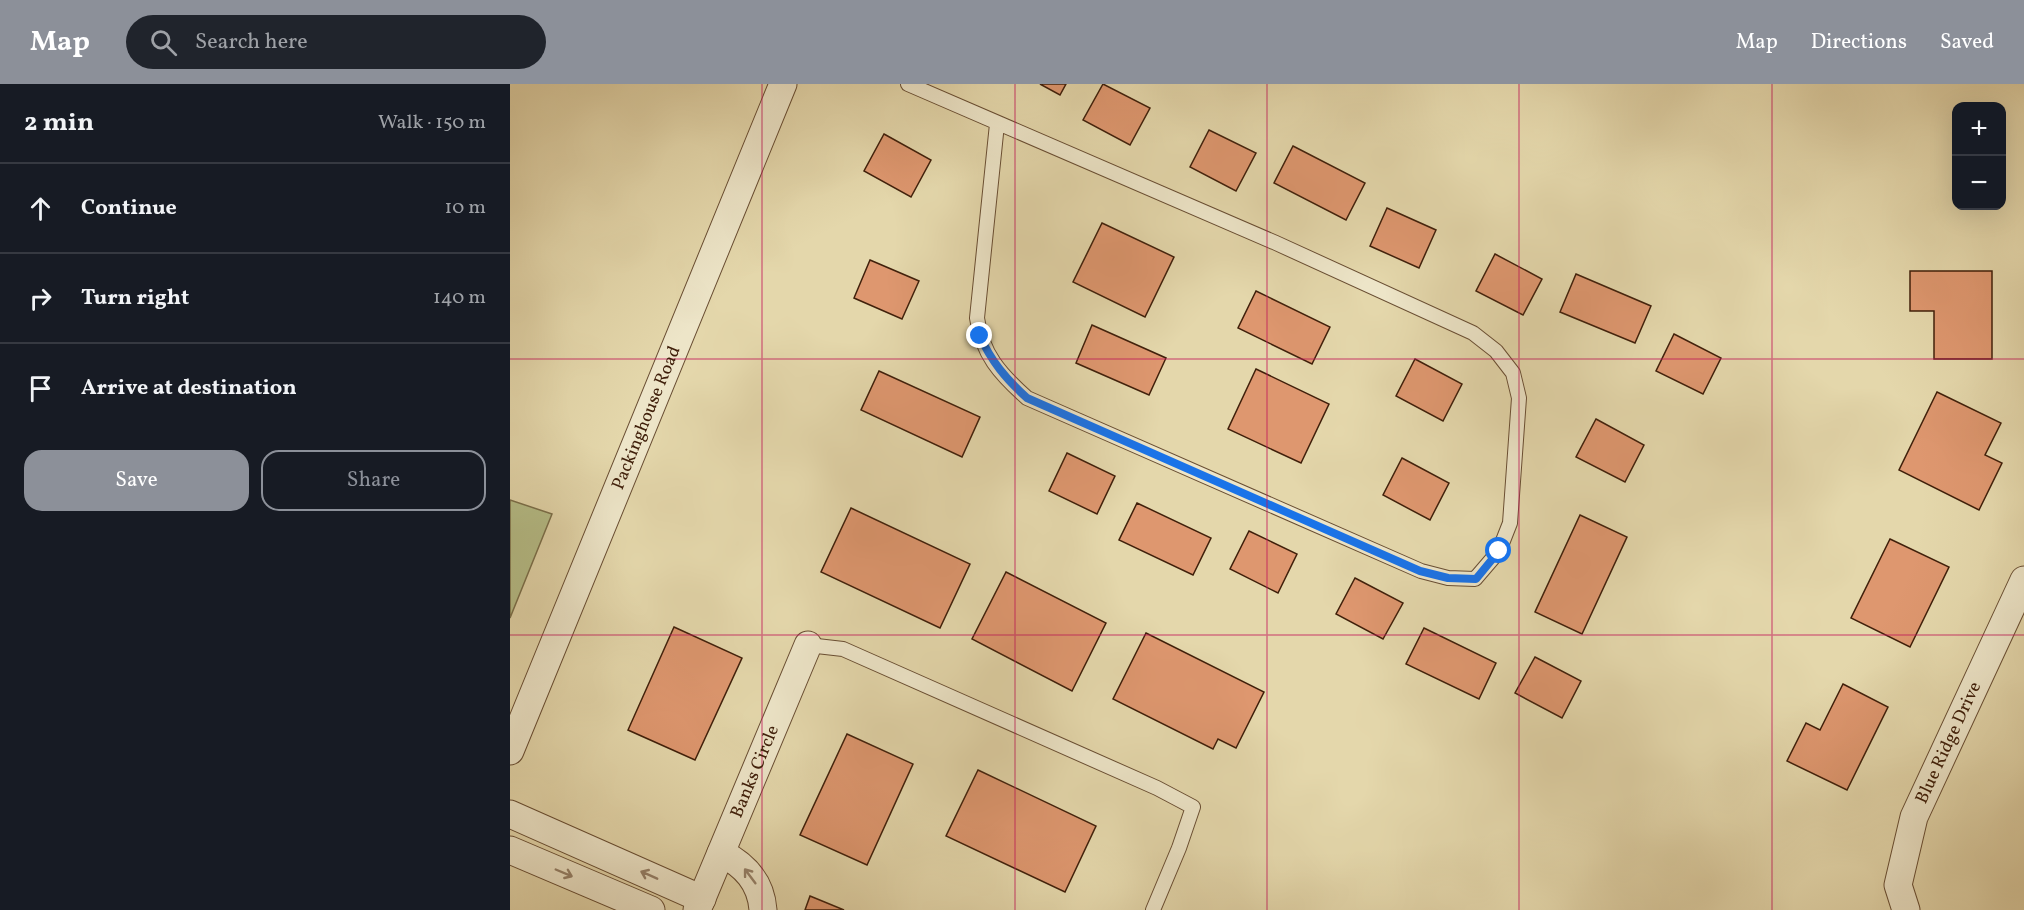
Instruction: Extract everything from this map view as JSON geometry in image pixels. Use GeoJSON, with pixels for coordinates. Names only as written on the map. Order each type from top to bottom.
{"type":"FeatureCollection","features":[{"type":"Feature","properties":{"kind":"street","name":"Packinghouse Road"},"geometry":{"type":"LineString","coordinates":[[510,751],[783,84]]}},
{"type":"Feature","properties":{"kind":"street","name":"Blue Ridge Drive"},"geometry":{"type":"LineString","coordinates":[[1906,910],[1898,885],[1914,817],[2024,580]]}},
{"type":"Feature","properties":{"kind":"street","name":"Banks Circle"},"geometry":{"type":"LineString","coordinates":[[510,814],[700,904],[808,645]]}},
{"type":"Feature","properties":{"kind":"street"},"geometry":{"type":"LineString","coordinates":[[510,850],[651,910]]}},
{"type":"Feature","properties":{"kind":"street"},"geometry":{"type":"LineString","coordinates":[[721,853],[738,861],[751,874],[760,890],[763,910]]}},
{"type":"Feature","properties":{"kind":"lane"},"geometry":{"type":"LineString","coordinates":[[908,84],[1287,248],[1473,333],[1496,351],[1513,373],[1519,398],[1510,523],[1499,551],[1476,579],[1448,578],[1420,571],[1027,398],[1007,380],[989,357],[980,336],[977,318],[997,124]]}},
{"type":"Feature","properties":{"kind":"lane"},"geometry":{"type":"LineString","coordinates":[[808,645],[843,649],[1157,788],[1193,807],[1153,910]]}},
{"type":"Feature","properties":{"kind":"green space"},"geometry":{"type":"Polygon","coordinates":[[[510,500],[552,514],[510,618],[510,500]]]}},
{"type":"Feature","properties":{"kind":"building"},"geometry":{"type":"Polygon","coordinates":[[[1040,84],[1066,84],[1060,95],[1040,84]]]}},
{"type":"Feature","properties":{"kind":"building"},"geometry":{"type":"Polygon","coordinates":[[[1103,84],[1150,108],[1130,145],[1083,120],[1103,84]]]}},
{"type":"Feature","properties":{"kind":"building"},"geometry":{"type":"Polygon","coordinates":[[[1209,130],[1256,153],[1236,191],[1190,167],[1209,130]]]}},
{"type":"Feature","properties":{"kind":"building"},"geometry":{"type":"Polygon","coordinates":[[[884,134],[931,160],[911,197],[864,171],[884,134]]]}},
{"type":"Feature","properties":{"kind":"building"},"geometry":{"type":"Polygon","coordinates":[[[1293,146],[1365,183],[1346,220],[1274,183],[1293,146]]]}},
{"type":"Feature","properties":{"kind":"building"},"geometry":{"type":"Polygon","coordinates":[[[1387,208],[1436,230],[1419,268],[1370,246],[1387,208]]]}},
{"type":"Feature","properties":{"kind":"building"},"geometry":{"type":"Polygon","coordinates":[[[1102,223],[1174,257],[1145,317],[1073,282],[1102,223]]]}},
{"type":"Feature","properties":{"kind":"building"},"geometry":{"type":"Polygon","coordinates":[[[1495,254],[1542,279],[1523,315],[1476,291],[1495,254]]]}},
{"type":"Feature","properties":{"kind":"building"},"geometry":{"type":"Polygon","coordinates":[[[870,260],[919,281],[902,319],[854,298],[870,260]]]}},
{"type":"Feature","properties":{"kind":"building"},"geometry":{"type":"Polygon","coordinates":[[[1910,271],[1992,271],[1992,359],[1934,359],[1934,311],[1910,311],[1910,271]]]}},
{"type":"Feature","properties":{"kind":"building"},"geometry":{"type":"Polygon","coordinates":[[[1576,274],[1651,306],[1635,343],[1560,312],[1576,274]]]}},
{"type":"Feature","properties":{"kind":"building"},"geometry":{"type":"Polygon","coordinates":[[[1256,291],[1330,327],[1312,364],[1238,328],[1256,291]]]}},
{"type":"Feature","properties":{"kind":"building"},"geometry":{"type":"Polygon","coordinates":[[[1092,325],[1166,358],[1149,395],[1076,363],[1092,325]]]}},
{"type":"Feature","properties":{"kind":"building"},"geometry":{"type":"Polygon","coordinates":[[[1674,334],[1721,358],[1703,394],[1656,371],[1674,334]]]}},
{"type":"Feature","properties":{"kind":"building"},"geometry":{"type":"Polygon","coordinates":[[[1415,359],[1462,384],[1443,421],[1396,396],[1415,359]]]}},
{"type":"Feature","properties":{"kind":"building"},"geometry":{"type":"Polygon","coordinates":[[[1256,369],[1329,404],[1301,463],[1228,429],[1256,369]]]}},
{"type":"Feature","properties":{"kind":"building"},"geometry":{"type":"Polygon","coordinates":[[[879,371],[980,417],[962,457],[861,410],[879,371]]]}},
{"type":"Feature","properties":{"kind":"building"},"geometry":{"type":"Polygon","coordinates":[[[1937,392],[2001,423],[1985,455],[2002,463],[1979,510],[1899,470],[1937,392]]]}},
{"type":"Feature","properties":{"kind":"building"},"geometry":{"type":"Polygon","coordinates":[[[1596,419],[1644,445],[1625,482],[1576,457],[1596,419]]]}},
{"type":"Feature","properties":{"kind":"building"},"geometry":{"type":"Polygon","coordinates":[[[1067,453],[1115,476],[1097,514],[1049,491],[1067,453]]]}},
{"type":"Feature","properties":{"kind":"building"},"geometry":{"type":"Polygon","coordinates":[[[1402,458],[1449,483],[1430,520],[1383,495],[1402,458]]]}},
{"type":"Feature","properties":{"kind":"building"},"geometry":{"type":"Polygon","coordinates":[[[1137,503],[1211,538],[1193,575],[1119,540],[1137,503]]]}},
{"type":"Feature","properties":{"kind":"building"},"geometry":{"type":"Polygon","coordinates":[[[851,508],[970,564],[940,628],[821,572],[851,508]]]}},
{"type":"Feature","properties":{"kind":"building"},"geometry":{"type":"Polygon","coordinates":[[[1580,515],[1627,537],[1582,634],[1535,612],[1580,515]]]}},
{"type":"Feature","properties":{"kind":"building"},"geometry":{"type":"Polygon","coordinates":[[[1249,531],[1297,554],[1278,593],[1230,569],[1249,531]]]}},
{"type":"Feature","properties":{"kind":"building"},"geometry":{"type":"Polygon","coordinates":[[[1890,539],[1949,567],[1910,647],[1851,618],[1890,539]]]}},
{"type":"Feature","properties":{"kind":"building"},"geometry":{"type":"Polygon","coordinates":[[[1006,572],[1106,623],[1072,691],[972,639],[1006,572]]]}},
{"type":"Feature","properties":{"kind":"building"},"geometry":{"type":"Polygon","coordinates":[[[1355,578],[1403,603],[1383,639],[1336,614],[1355,578]]]}},
{"type":"Feature","properties":{"kind":"building"},"geometry":{"type":"Polygon","coordinates":[[[674,627],[742,658],[695,760],[628,730],[674,627]]]}},
{"type":"Feature","properties":{"kind":"building"},"geometry":{"type":"Polygon","coordinates":[[[1424,628],[1496,663],[1479,699],[1406,664],[1424,628]]]}},
{"type":"Feature","properties":{"kind":"building"},"geometry":{"type":"Polygon","coordinates":[[[1146,633],[1264,692],[1236,748],[1218,739],[1213,749],[1113,699],[1146,633]]]}},
{"type":"Feature","properties":{"kind":"building"},"geometry":{"type":"Polygon","coordinates":[[[1535,657],[1581,681],[1562,718],[1515,693],[1535,657]]]}},
{"type":"Feature","properties":{"kind":"building"},"geometry":{"type":"Polygon","coordinates":[[[1843,684],[1888,707],[1847,790],[1787,761],[1806,723],[1820,730],[1843,684]]]}},
{"type":"Feature","properties":{"kind":"building"},"geometry":{"type":"Polygon","coordinates":[[[847,734],[913,764],[867,865],[800,835],[847,734]]]}},
{"type":"Feature","properties":{"kind":"building"},"geometry":{"type":"Polygon","coordinates":[[[978,770],[1096,826],[1065,892],[946,836],[978,770]]]}},
{"type":"Feature","properties":{"kind":"building"},"geometry":{"type":"Polygon","coordinates":[[[810,896],[844,910],[805,910],[810,896]]]}},
{"type":"Feature","properties":{"kind":"route"},"geometry":{"type":"LineString","coordinates":[[980,336],[989,357],[1007,380],[1027,398],[1420,571],[1448,578],[1476,579],[1499,551]]}}]}
